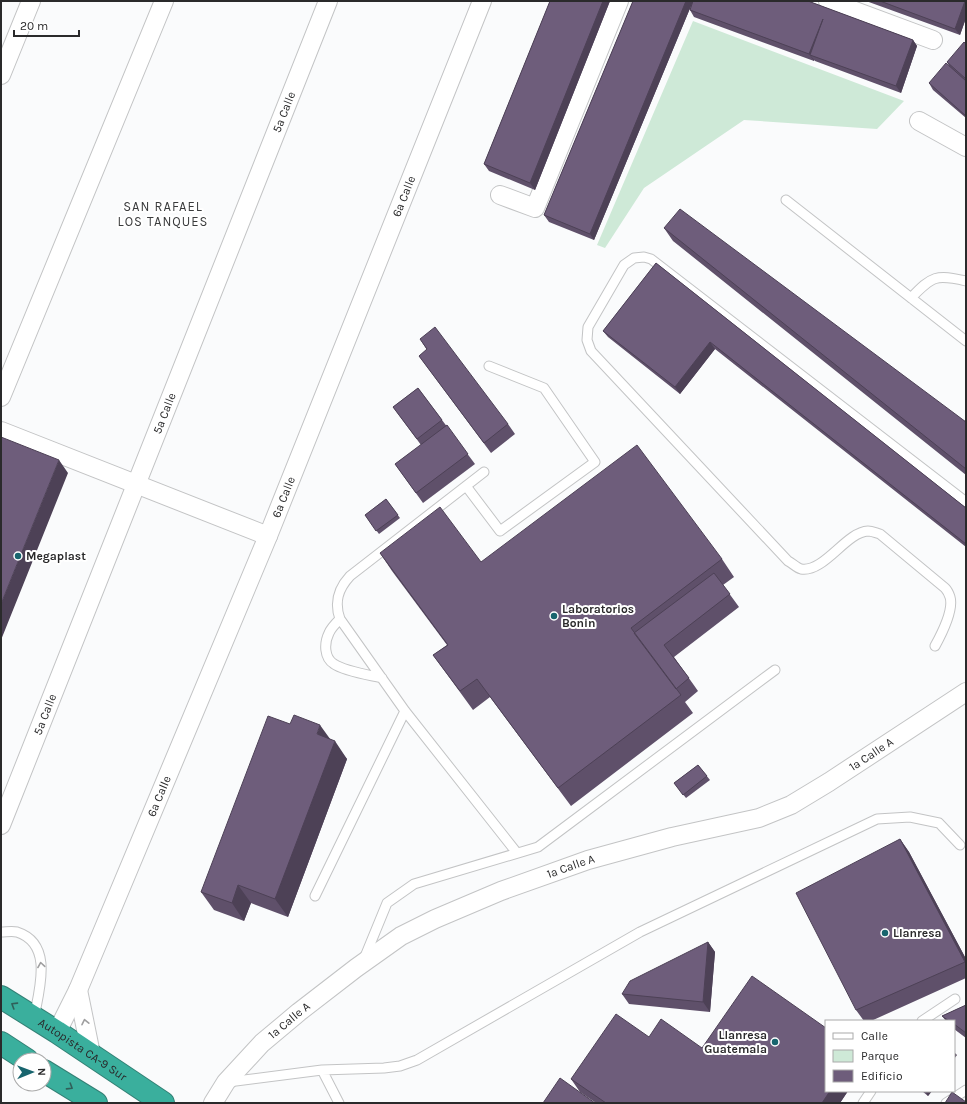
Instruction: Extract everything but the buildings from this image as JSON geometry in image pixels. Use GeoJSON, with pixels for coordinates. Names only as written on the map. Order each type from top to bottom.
{"type":"FeatureCollection","features":[{"type":"Feature","properties":{"kind":"highway","name":"Autopista CA-9 Sur"},"geometry":{"type":"LineString","coordinates":[[1,997],[91,1054],[163,1103]]}},
{"type":"Feature","properties":{"kind":"highway"},"geometry":{"type":"LineString","coordinates":[[1,1043],[15,1052]]}},
{"type":"Feature","properties":{"kind":"highway"},"geometry":{"type":"LineString","coordinates":[[52,1076],[96,1103]]}},
{"type":"Feature","properties":{"kind":"street"},"geometry":{"type":"LineString","coordinates":[[1,75],[31,1]]}},
{"type":"Feature","properties":{"kind":"street"},"geometry":{"type":"LineString","coordinates":[[1,397],[164,1]]}},
{"type":"Feature","properties":{"kind":"street","name":"5a Calle"},"geometry":{"type":"LineString","coordinates":[[1,825],[328,1]]}},
{"type":"Feature","properties":{"kind":"street","name":"6a Calle"},"geometry":{"type":"LineString","coordinates":[[57,1032],[78,990],[268,536],[482,1]]}},
{"type":"Feature","properties":{"kind":"street"},"geometry":{"type":"LineString","coordinates":[[500,195],[536,208],[619,1]]}},
{"type":"Feature","properties":{"kind":"street"},"geometry":{"type":"LineString","coordinates":[[828,1],[933,40]]}},
{"type":"Feature","properties":{"kind":"street"},"geometry":{"type":"LineString","coordinates":[[919,121],[966,147]]}},
{"type":"Feature","properties":{"kind":"street"},"geometry":{"type":"LineString","coordinates":[[1,432],[268,536]]}},
{"type":"Feature","properties":{"kind":"street","name":"1a Calle A"},"geometry":{"type":"LineString","coordinates":[[213,1103],[226,1082],[262,1043],[299,1012],[401,936],[435,919],[501,891],[588,860],[672,837],[759,818],[791,805],[829,782],[966,692]]}},
{"type":"Feature","properties":{"kind":"street"},"geometry":{"type":"LineString","coordinates":[[78,990],[91,1054]]}},
{"type":"Feature","properties":{"kind":"lane"},"geometry":{"type":"LineString","coordinates":[[786,200],[966,341]]}},
{"type":"Feature","properties":{"kind":"lane"},"geometry":{"type":"LineString","coordinates":[[935,646],[943,632],[950,609],[950,597],[945,588],[880,534],[868,531],[857,534],[834,554],[810,569],[800,569],[788,561],[591,351],[587,340],[588,327],[624,266],[634,258],[644,257],[651,259],[966,502]]}},
{"type":"Feature","properties":{"kind":"lane"},"geometry":{"type":"LineString","coordinates":[[911,298],[928,282],[941,277],[950,277],[966,281]]}},
{"type":"Feature","properties":{"kind":"lane"},"geometry":{"type":"LineString","coordinates":[[466,486],[500,531],[595,462],[544,388],[488,366]]}},
{"type":"Feature","properties":{"kind":"lane"},"geometry":{"type":"LineString","coordinates":[[484,472],[350,576],[342,585],[339,593],[337,610],[340,618],[405,711],[517,853]]}},
{"type":"Feature","properties":{"kind":"lane"},"geometry":{"type":"LineString","coordinates":[[340,618],[329,632],[325,644],[326,656],[333,664],[340,667],[382,678]]}},
{"type":"Feature","properties":{"kind":"lane"},"geometry":{"type":"LineString","coordinates":[[362,964],[387,903],[414,884],[538,847],[775,670]]}},
{"type":"Feature","properties":{"kind":"lane"},"geometry":{"type":"LineString","coordinates":[[315,896],[405,711]]}},
{"type":"Feature","properties":{"kind":"lane"},"geometry":{"type":"LineString","coordinates":[[226,1082],[322,1070],[384,1068],[400,1066],[417,1060],[640,932],[877,819],[910,817],[939,824],[960,844]]}},
{"type":"Feature","properties":{"kind":"lane"},"geometry":{"type":"LineString","coordinates":[[1,932],[16,932],[30,939],[38,951],[42,973],[34,1018]]}},
{"type":"Feature","properties":{"kind":"lane"},"geometry":{"type":"LineString","coordinates":[[924,1020],[955,999]]}},
{"type":"Feature","properties":{"kind":"lane"},"geometry":{"type":"LineString","coordinates":[[322,1070],[339,1103]]}},
{"type":"Feature","properties":{"kind":"lane"},"geometry":{"type":"LineString","coordinates":[[946,1103],[966,1090]]}},
{"type":"Feature","properties":{"kind":"lane"},"geometry":{"type":"LineString","coordinates":[[863,1103],[870,1092]]}},
{"type":"Feature","properties":{"kind":"green space"},"geometry":{"type":"Polygon","coordinates":[[[693,21],[904,101],[877,129],[744,120],[644,188],[605,248],[597,245],[693,21]]]}},
{"type":"Feature","properties":{"kind":"place","name":"Megaplast"},"geometry":{"type":"Point","coordinates":[18,556]}},
{"type":"Feature","properties":{"kind":"place","name":"Laboratorios Bonin"},"geometry":{"type":"Point","coordinates":[554,616]}},
{"type":"Feature","properties":{"kind":"place","name":"Llanresa"},"geometry":{"type":"Point","coordinates":[885,933]}},
{"type":"Feature","properties":{"kind":"place","name":"Llanresa Guatemala"},"geometry":{"type":"Point","coordinates":[775,1042]}},
{"type":"Feature","properties":{"kind":"district","name":"SAN RAFAEL LOS TANQUES"},"geometry":{"type":"Point","coordinates":[163,214]}}]}
